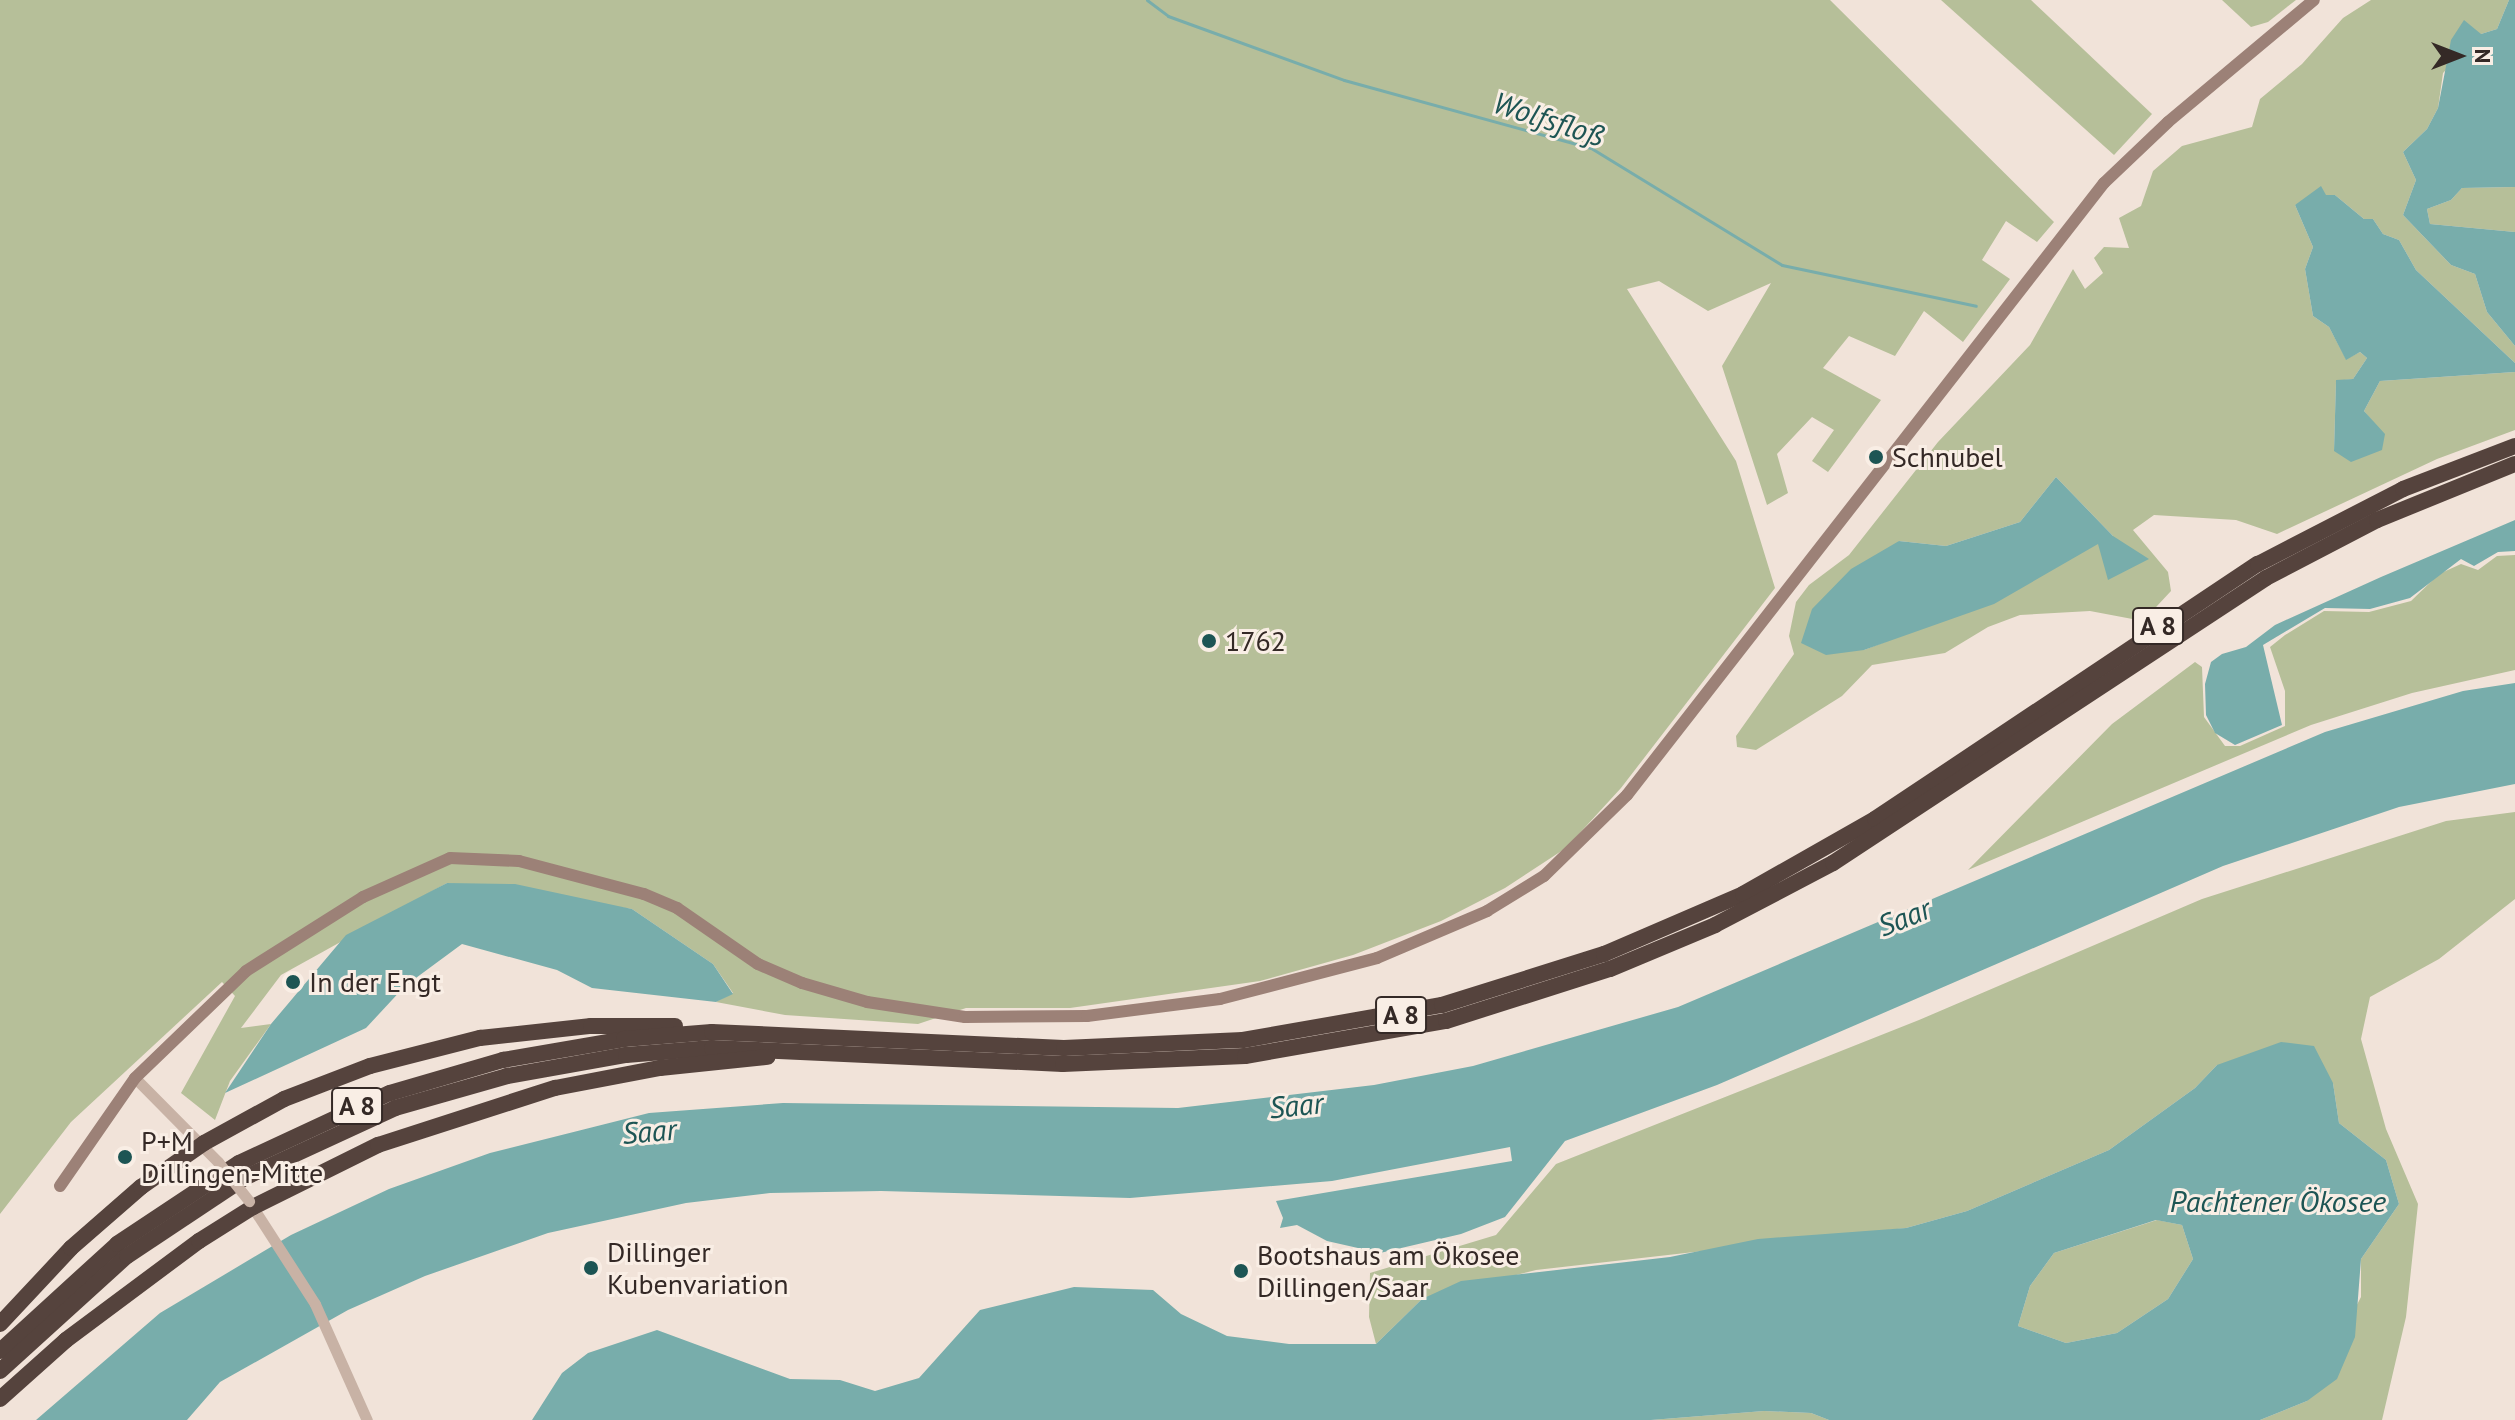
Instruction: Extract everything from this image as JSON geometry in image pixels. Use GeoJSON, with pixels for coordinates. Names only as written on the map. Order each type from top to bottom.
{"type":"FeatureCollection","features":[{"type":"Feature","properties":{"kind":"highway","name":"A 8"},"geometry":{"type":"LineString","coordinates":[[1829,856],[2258,564],[2403,489],[2515,446]]}},
{"type":"Feature","properties":{"kind":"highway","name":"A 8"},"geometry":{"type":"LineString","coordinates":[[0,1371],[75,1300],[159,1232],[246,1177],[346,1127],[449,1091],[566,1064],[671,1050],[811,1049],[1063,1064],[1179,1062],[1312,1048],[1446,1021],[1557,988],[1662,949],[1829,856],[2266,578],[2377,520],[2515,464]]}},
{"type":"Feature","properties":{"kind":"highway","name":"A 8"},"geometry":{"type":"LineString","coordinates":[[0,1351],[75,1280],[150,1219],[239,1163],[353,1108],[445,1076],[563,1048],[670,1034],[785,1032],[1064,1048],[1178,1046],[1310,1032],[1442,1005],[1552,973],[1655,935],[1789,879]]}},
{"type":"Feature","properties":{"kind":"highway"},"geometry":{"type":"LineString","coordinates":[[0,1324],[105,1217],[204,1143],[324,1082],[480,1038],[606,1026],[785,1032]]}},
{"type":"Feature","properties":{"kind":"highway"},"geometry":{"type":"LineString","coordinates":[[0,1399],[147,1277],[254,1207],[378,1145],[496,1105],[598,1079],[811,1049]]}},
{"type":"Feature","properties":{"kind":"main road"},"geometry":{"type":"LineString","coordinates":[[60,1186],[135,1078],[227,987],[289,939],[417,870],[465,856],[519,861],[644,894],[677,908],[758,964],[802,983],[867,1002],[965,1017],[1087,1016],[1220,999],[1377,958],[1487,911],[1553,869],[1627,795],[2104,183],[2168,122],[2314,0]]}},
{"type":"Feature","properties":{"kind":"street"},"geometry":{"type":"LineString","coordinates":[[135,1078],[204,1143],[254,1207],[334,1341],[367,1420]]}},
{"type":"Feature","properties":{"kind":"green space"},"geometry":{"type":"Polygon","coordinates":[[[0,0],[1830,0],[2054,222],[2037,242],[2006,221],[1982,260],[2010,279],[1963,342],[1924,311],[1895,356],[1849,336],[1823,368],[1881,400],[1828,472],[1812,461],[1834,430],[1812,417],[1777,454],[1788,493],[1767,505],[1722,366],[1771,283],[1708,311],[1659,281],[1627,289],[1736,461],[1775,588],[1621,788],[1566,848],[1505,888],[1441,921],[1353,955],[1260,981],[1070,1008],[966,1008],[918,1024],[785,1015],[716,1002],[733,993],[713,964],[632,909],[447,883],[281,975],[241,1028],[271,1024],[230,1081],[215,1120],[181,1093],[235,996],[222,982],[71,1122],[0,1214],[0,0]]]}},
{"type":"Feature","properties":{"kind":"green space"},"geometry":{"type":"Polygon","coordinates":[[[1941,0],[2031,0],[2152,114],[2114,155],[1941,0]]]}},
{"type":"Feature","properties":{"kind":"green space"},"geometry":{"type":"Polygon","coordinates":[[[2222,0],[2296,0],[2268,22],[2251,27],[2222,0]]]}},
{"type":"Feature","properties":{"kind":"green space"},"geometry":{"type":"Polygon","coordinates":[[[2371,0],[2509,0],[2497,29],[2481,34],[2443,73],[2438,108],[2427,129],[2403,152],[2416,180],[2403,215],[2451,265],[2475,274],[2487,312],[2515,346],[2515,363],[2416,270],[2399,240],[2383,234],[2373,219],[2364,219],[2335,195],[2295,205],[2313,247],[2305,269],[2313,316],[2329,327],[2346,359],[2360,352],[2367,358],[2353,379],[2336,381],[2334,451],[2373,422],[2364,411],[2380,381],[2515,372],[2515,430],[2437,459],[2277,534],[2236,520],[2154,515],[2133,530],[2168,572],[2171,591],[2143,621],[2090,611],[2020,615],[1988,627],[1945,653],[1872,665],[1842,696],[1756,750],[1737,747],[1736,736],[1794,654],[1789,636],[1796,602],[1809,585],[1849,555],[1938,442],[2030,345],[2073,269],[2085,289],[2103,273],[2094,258],[2104,247],[2129,248],[2119,218],[2141,206],[2153,171],[2182,146],[2252,127],[2260,99],[2302,64],[2343,18],[2371,0]],[[2056,477],[2020,522],[1946,546],[1899,541],[1864,650],[1921,628],[2113,536],[2056,477]]]}},
{"type":"Feature","properties":{"kind":"green space"},"geometry":{"type":"Polygon","coordinates":[[[2515,187],[2515,232],[2430,224],[2427,209],[2451,200],[2462,188],[2515,187]]]}},
{"type":"Feature","properties":{"kind":"green space"},"geometry":{"type":"Polygon","coordinates":[[[2515,555],[2515,670],[2412,693],[2311,725],[1968,870],[2112,724],[2195,662],[2202,667],[2204,717],[2225,746],[2240,746],[2285,726],[2285,691],[2270,647],[2285,635],[2324,611],[2369,612],[2411,601],[2439,574],[2461,564],[2478,570],[2497,556],[2515,555]]]}},
{"type":"Feature","properties":{"kind":"green space"},"geometry":{"type":"Polygon","coordinates":[[[2515,812],[2515,899],[2439,959],[2370,997],[2361,1039],[2386,1129],[2418,1204],[2406,1317],[2382,1420],[2260,1420],[2307,1401],[2361,1297],[2361,1259],[2399,1204],[2386,1160],[2339,1123],[2333,1083],[2217,1065],[2195,1088],[2109,1150],[1967,1211],[1906,1228],[1536,1270],[1422,1299],[1376,1344],[1369,1317],[1370,1273],[1496,1235],[1556,1164],[1919,1020],[2202,899],[2446,821],[2515,812]]]}},
{"type":"Feature","properties":{"kind":"green space"},"geometry":{"type":"Polygon","coordinates":[[[2157,1220],[2182,1225],[2193,1259],[2168,1299],[2117,1333],[2066,1343],[2018,1326],[2030,1286],[2054,1253],[2157,1220]]]}},
{"type":"Feature","properties":{"kind":"green space"},"geometry":{"type":"Polygon","coordinates":[[[1764,1411],[1811,1413],[1829,1420],[1651,1420],[1764,1411]]]}},
{"type":"Feature","properties":{"kind":"water"},"geometry":{"type":"Polygon","coordinates":[[[2509,0],[2515,0],[2515,187],[2462,188],[2451,200],[2427,209],[2430,224],[2515,232],[2515,346],[2487,312],[2475,274],[2451,265],[2403,215],[2416,180],[2403,152],[2427,129],[2438,108],[2451,40],[2464,20],[2481,34],[2497,29],[2509,0]]]}},
{"type":"Feature","properties":{"kind":"water"},"geometry":{"type":"Polygon","coordinates":[[[2321,186],[2326,195],[2335,195],[2364,219],[2373,219],[2383,234],[2399,240],[2416,270],[2515,363],[2515,372],[2380,381],[2364,411],[2385,434],[2382,450],[2351,462],[2334,451],[2336,380],[2353,379],[2367,358],[2360,352],[2346,360],[2329,327],[2313,316],[2305,269],[2313,247],[2295,205],[2321,186]]]}},
{"type":"Feature","properties":{"kind":"water"},"geometry":{"type":"Polygon","coordinates":[[[2056,477],[2113,536],[2149,559],[2108,580],[2098,544],[1994,604],[1864,650],[1826,655],[1801,643],[1812,609],[1851,569],[1899,541],[1946,546],[2020,522],[2056,477]]]}},
{"type":"Feature","properties":{"kind":"water"},"geometry":{"type":"Polygon","coordinates":[[[2515,520],[2515,551],[2498,552],[2474,566],[2461,559],[2410,598],[2370,609],[2325,608],[2263,645],[2282,725],[2235,745],[2215,733],[2206,715],[2205,684],[2211,662],[2222,654],[2246,647],[2275,625],[2515,520]]]}},
{"type":"Feature","properties":{"kind":"water","name":"Saar"},"geometry":{"type":"Polygon","coordinates":[[[2515,683],[2515,784],[2399,807],[2223,866],[1717,1085],[1565,1141],[1505,1217],[1461,1234],[1380,1253],[1327,1241],[1297,1225],[1280,1228],[1283,1218],[1276,1201],[1512,1161],[1510,1147],[1332,1181],[1130,1198],[881,1191],[770,1193],[686,1203],[548,1233],[425,1276],[348,1310],[220,1382],[187,1420],[36,1420],[160,1313],[291,1235],[389,1189],[490,1153],[649,1113],[783,1103],[1178,1108],[1374,1085],[1473,1066],[1678,1007],[2325,732],[2463,691],[2515,683]]]}},
{"type":"Feature","properties":{"kind":"water"},"geometry":{"type":"Polygon","coordinates":[[[447,883],[515,884],[632,909],[713,964],[733,994],[716,1002],[592,988],[557,970],[462,944],[405,986],[366,1028],[225,1093],[271,1024],[346,935],[447,883]]]}},
{"type":"Feature","properties":{"kind":"water","name":"Pachtener Ökosee"},"geometry":{"type":"Polygon","coordinates":[[[2281,1042],[2314,1046],[2333,1083],[2339,1123],[2386,1160],[2399,1204],[2361,1259],[2355,1337],[2337,1379],[2307,1401],[2260,1420],[1829,1420],[1811,1413],[1764,1411],[1651,1420],[532,1420],[562,1373],[588,1353],[657,1330],[790,1379],[840,1380],[875,1391],[919,1378],[980,1310],[1074,1287],[1153,1290],[1181,1314],[1227,1336],[1289,1344],[1376,1344],[1422,1299],[1461,1281],[1670,1257],[1758,1239],[1906,1228],[1967,1211],[2109,1150],[2195,1088],[2217,1065],[2281,1042]],[[2156,1220],[2054,1253],[2030,1286],[2018,1326],[2066,1343],[2117,1333],[2168,1299],[2193,1259],[2182,1225],[2156,1220]]]}},
{"type":"Feature","properties":{"kind":"waterway","name":"Wolfsfloß"},"geometry":{"type":"LineString","coordinates":[[1147,0],[1168,16],[1344,80],[1591,148],[1782,265],[1976,306]]}},
{"type":"Feature","properties":{"kind":"place","name":"Schnubel"},"geometry":{"type":"Point","coordinates":[1876,457]}},
{"type":"Feature","properties":{"kind":"place","name":"1762"},"geometry":{"type":"Point","coordinates":[1209,641]}},
{"type":"Feature","properties":{"kind":"place","name":"In der Engt"},"geometry":{"type":"Point","coordinates":[293,982]}},
{"type":"Feature","properties":{"kind":"place","name":"P+M Dillingen-Mitte"},"geometry":{"type":"Point","coordinates":[125,1157]}},
{"type":"Feature","properties":{"kind":"place","name":"Dillinger Kubenvariation"},"geometry":{"type":"Point","coordinates":[591,1268]}},
{"type":"Feature","properties":{"kind":"place","name":"Bootshaus am Ökosee Dillingen/Saar"},"geometry":{"type":"Point","coordinates":[1241,1271]}}]}
